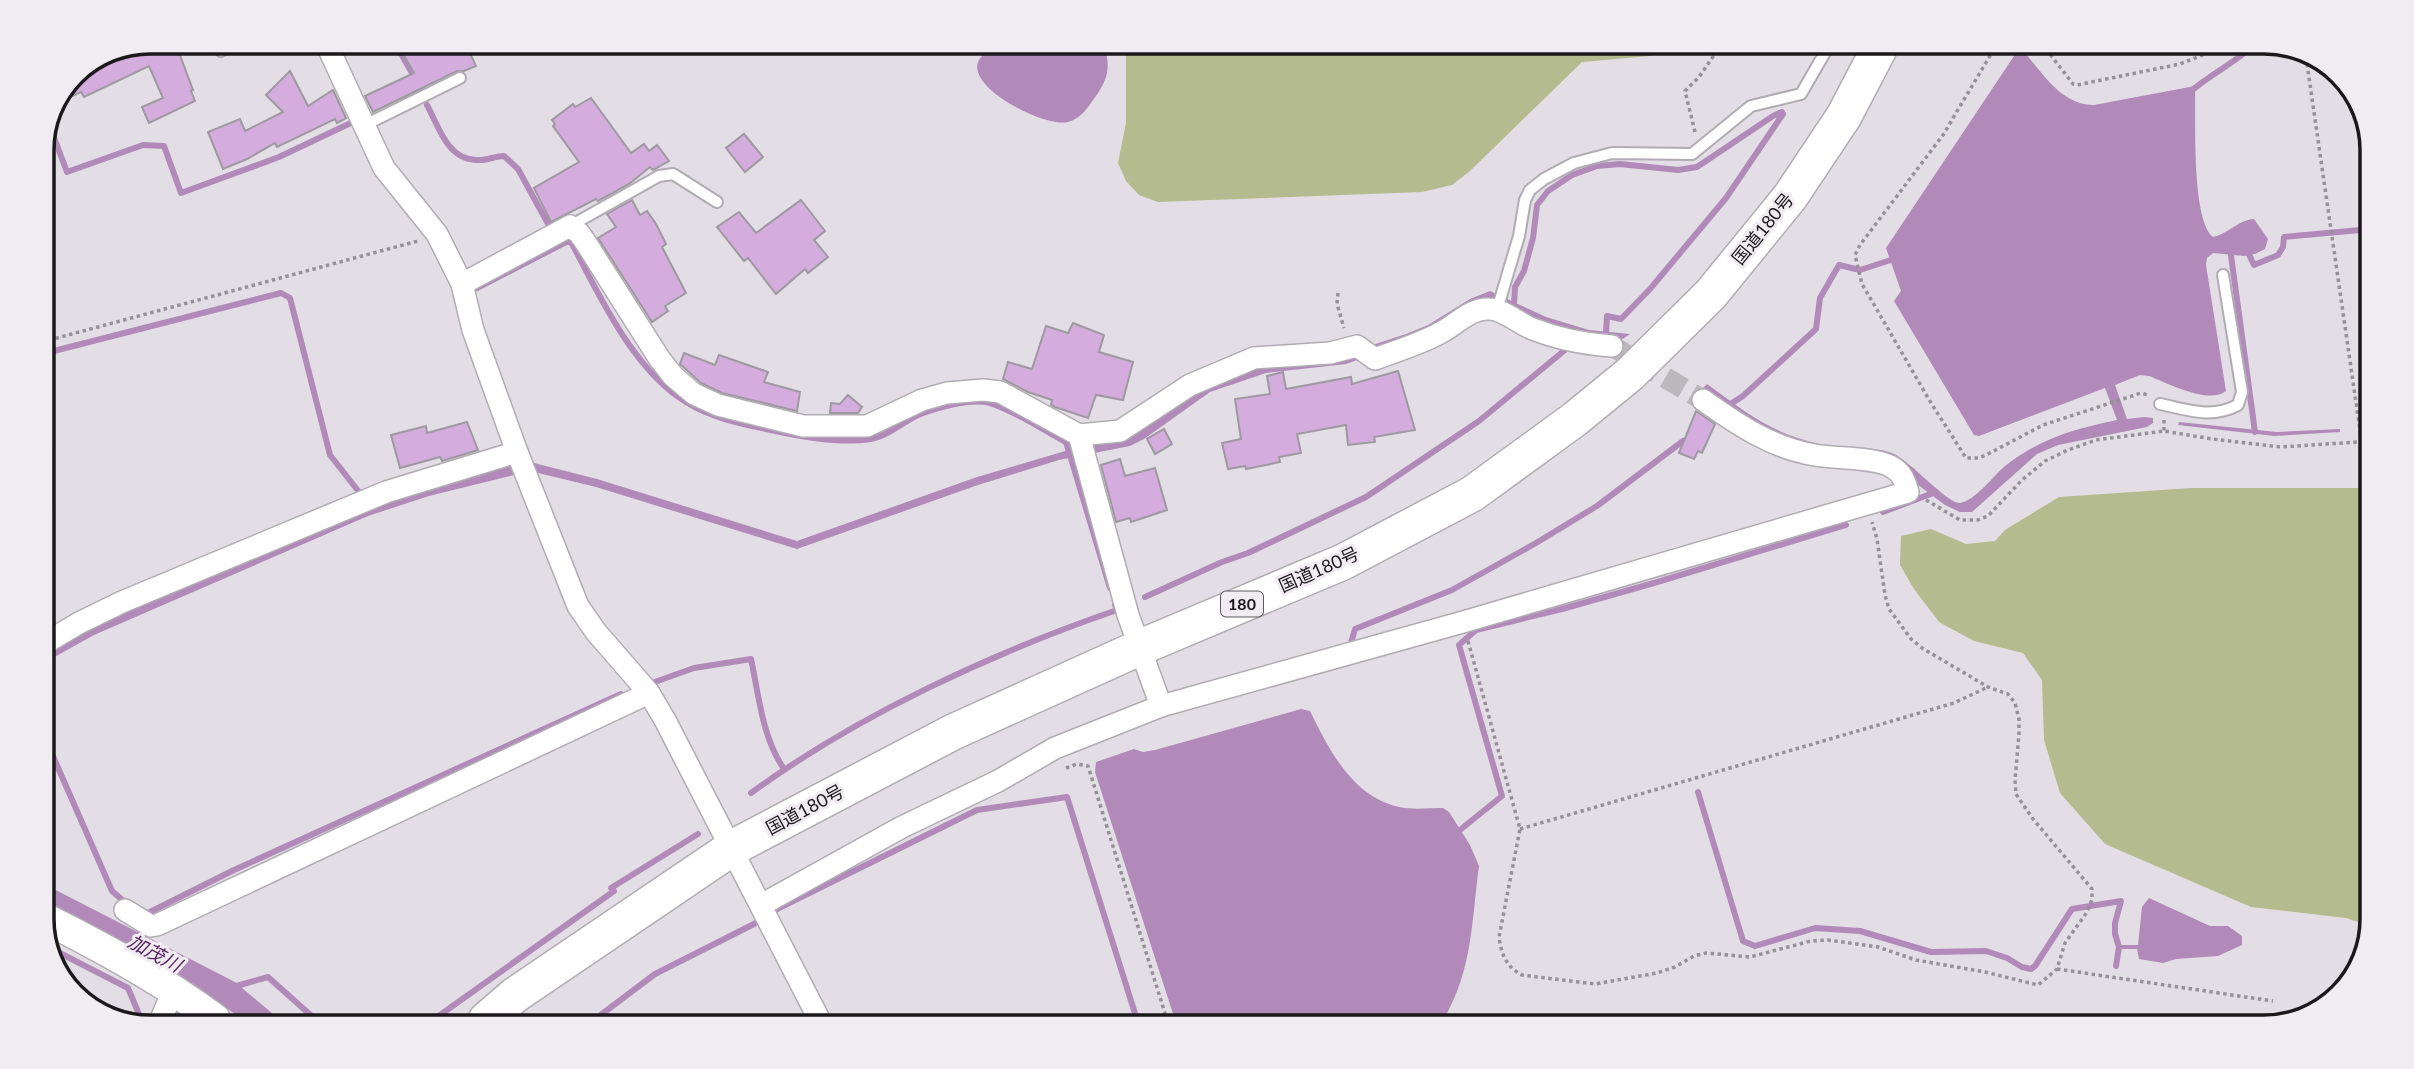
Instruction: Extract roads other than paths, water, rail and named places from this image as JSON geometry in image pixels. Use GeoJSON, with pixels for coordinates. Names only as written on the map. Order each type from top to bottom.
{"type":"FeatureCollection","features":[{"type":"Feature","properties":{"kind":"highway","name":"国道180号"},"geometry":{"type":"LineString","coordinates":[[492,1015],[515,995],[732,848],[953,732],[1140,647],[1342,562],[1472,494],[1575,419],[1630,374],[1711,294],[1790,197],[1844,116],[1876,54]]}},
{"type":"Feature","properties":{"kind":"main road"},"geometry":{"type":"LineString","coordinates":[[54,923],[102,947],[174,989],[210,1015]]}},
{"type":"Feature","properties":{"kind":"street"},"geometry":{"type":"LineString","coordinates":[[331,54],[384,168],[437,234],[462,284],[473,330],[517,452],[578,606],[596,632],[649,693],[817,1015]]}},
{"type":"Feature","properties":{"kind":"street"},"geometry":{"type":"LineString","coordinates":[[462,284],[570,226],[586,243],[646,340],[674,376],[694,394],[718,405],[803,426],[867,426],[922,400],[947,393],[983,390],[1000,392],[1079,435],[1120,431],[1190,385],[1254,358],[1330,353],[1354,346],[1375,359],[1441,333],[1467,315],[1498,303],[1529,328],[1588,344],[1612,346]]}},
{"type":"Feature","properties":{"kind":"street"},"geometry":{"type":"LineString","coordinates":[[761,905],[902,827],[998,781],[1055,748],[1161,706],[1463,622],[1908,492],[1904,477],[1893,467],[1881,463],[1811,455],[1779,447],[1738,425],[1703,400]]}},
{"type":"Feature","properties":{"kind":"street"},"geometry":{"type":"LineString","coordinates":[[1079,435],[1128,615],[1161,706]]}},
{"type":"Feature","properties":{"kind":"street"},"geometry":{"type":"LineString","coordinates":[[54,638],[122,602],[386,492],[517,452]]}},
{"type":"Feature","properties":{"kind":"street"},"geometry":{"type":"LineString","coordinates":[[125,910],[151,926],[157,925],[649,693]]}},
{"type":"Feature","properties":{"kind":"street"},"geometry":{"type":"LineString","coordinates":[[163,1015],[174,989]]}},
{"type":"Feature","properties":{"kind":"lane"},"geometry":{"type":"LineString","coordinates":[[1498,303],[1516,249],[1525,200],[1530,190],[1544,179],[1574,163],[1598,155],[1692,154],[1751,106],[1801,94],[1824,54]]}},
{"type":"Feature","properties":{"kind":"lane"},"geometry":{"type":"LineString","coordinates":[[365,125],[460,78]]}},
{"type":"Feature","properties":{"kind":"lane"},"geometry":{"type":"LineString","coordinates":[[570,226],[666,174],[673,174],[717,202]]}},
{"type":"Feature","properties":{"kind":"lane"},"geometry":{"type":"LineString","coordinates":[[2160,404],[2210,414],[2238,405],[2242,391],[2223,275]]}},
{"type":"Feature","properties":{"kind":"water"},"geometry":{"type":"Polygon","coordinates":[[[984,54],[1106,54],[1108,66],[1100,90],[1084,112],[1068,122],[1058,122],[1027,112],[995,94],[978,71],[979,60],[984,54]]]}},
{"type":"Feature","properties":{"kind":"water"},"geometry":{"type":"Polygon","coordinates":[[[2015,54],[2026,54],[2062,94],[2082,104],[2094,105],[2195,86],[2198,189],[2206,227],[2213,237],[2254,219],[2268,239],[2265,249],[2255,254],[2244,256],[2213,253],[2207,258],[2226,391],[2209,396],[2140,375],[2115,385],[2127,419],[2153,418],[2153,423],[2147,427],[2058,445],[2037,454],[1972,512],[1960,512],[1945,505],[1910,479],[1798,448],[1700,391],[1707,384],[1750,415],[1792,436],[1829,446],[1877,449],[1892,453],[1947,497],[1960,503],[1972,498],[2005,466],[2032,448],[2072,431],[2117,420],[2105,388],[1979,436],[1974,435],[1894,301],[1901,291],[1886,248],[2015,54]]]}},
{"type":"Feature","properties":{"kind":"water"},"geometry":{"type":"Polygon","coordinates":[[[1490,291],[1546,317],[1589,330],[1630,334],[1621,340],[1598,333],[1570,332],[1488,303],[1394,347],[1346,364],[1266,373],[1210,392],[1130,446],[1059,460],[978,485],[797,549],[596,487],[530,471],[429,496],[368,516],[94,635],[54,657],[54,645],[320,523],[503,461],[530,462],[597,479],[797,541],[977,477],[1079,447],[1246,368],[1339,356],[1406,334],[1428,325],[1470,299],[1490,291]]]}},
{"type":"Feature","properties":{"kind":"water"},"geometry":{"type":"Polygon","coordinates":[[[2179,422],[2277,432],[2340,429],[2340,432],[2274,436],[2178,425],[2179,422]]]}},
{"type":"Feature","properties":{"kind":"water"},"geometry":{"type":"Polygon","coordinates":[[[1301,709],[1310,711],[1334,756],[1344,770],[1368,793],[1399,807],[1443,808],[1449,812],[1470,845],[1479,866],[1465,966],[1446,1015],[1173,1015],[1095,772],[1096,762],[1134,749],[1143,752],[1301,709]]]}},
{"type":"Feature","properties":{"kind":"water","name":"加茂川"},"geometry":{"type":"Polygon","coordinates":[[[54,889],[235,982],[274,1015],[236,1015],[181,976],[54,912],[54,889]]]}},
{"type":"Feature","properties":{"kind":"water"},"geometry":{"type":"Polygon","coordinates":[[[2149,898],[2210,926],[2228,926],[2242,936],[2242,945],[2218,956],[2176,959],[2163,963],[2139,959],[2137,949],[2121,949],[2121,945],[2138,945],[2142,907],[2149,898]]]}},
{"type":"Feature","properties":{"kind":"waterway"},"geometry":{"type":"LineString","coordinates":[[401,54],[421,89],[402,98]]}},
{"type":"Feature","properties":{"kind":"waterway"},"geometry":{"type":"LineString","coordinates":[[2190,92],[2243,54]]}},
{"type":"Feature","properties":{"kind":"waterway"},"geometry":{"type":"LineString","coordinates":[[427,105],[445,140],[458,154],[476,160],[504,156],[518,169],[552,231]]}},
{"type":"Feature","properties":{"kind":"waterway"},"geometry":{"type":"LineString","coordinates":[[1514,305],[1515,287],[1524,271],[1533,238],[1537,205],[1548,191],[1572,175],[1597,166],[1620,164],[1678,170],[1697,167],[1782,112]]}},
{"type":"Feature","properties":{"kind":"waterway"},"geometry":{"type":"LineString","coordinates":[[1606,333],[1607,316],[1621,319],[1650,289],[1726,198],[1783,114]]}},
{"type":"Feature","properties":{"kind":"waterway"},"geometry":{"type":"LineString","coordinates":[[55,140],[67,172],[143,145],[164,146],[181,193],[279,157],[357,120]]}},
{"type":"Feature","properties":{"kind":"waterway"},"geometry":{"type":"LineString","coordinates":[[2246,248],[2254,265],[2278,255],[2283,247],[2284,237],[2360,230]]}},
{"type":"Feature","properties":{"kind":"waterway"},"geometry":{"type":"LineString","coordinates":[[477,288],[570,240],[605,306],[649,370],[667,388],[696,408],[749,425],[808,437],[859,440],[877,437],[918,415],[952,405],[979,401],[1005,409],[1066,442],[1110,588]]}},
{"type":"Feature","properties":{"kind":"waterway"},"geometry":{"type":"LineString","coordinates":[[2230,248],[2255,432]]}},
{"type":"Feature","properties":{"kind":"waterway"},"geometry":{"type":"LineString","coordinates":[[1729,405],[1743,396],[1816,329],[1820,298],[1839,265],[1860,270],[1897,258]]}},
{"type":"Feature","properties":{"kind":"waterway"},"geometry":{"type":"LineString","coordinates":[[54,351],[281,293],[290,298],[330,455],[359,492]]}},
{"type":"Feature","properties":{"kind":"waterway"},"geometry":{"type":"LineString","coordinates":[[1145,597],[1248,553],[1366,497],[1479,421],[1571,345]]}},
{"type":"Feature","properties":{"kind":"waterway"},"geometry":{"type":"LineString","coordinates":[[1351,643],[1355,629],[1452,590],[1597,506],[1683,441]]}},
{"type":"Feature","properties":{"kind":"waterway"},"geometry":{"type":"LineString","coordinates":[[1883,512],[1936,492]]}},
{"type":"Feature","properties":{"kind":"waterway"},"geometry":{"type":"LineString","coordinates":[[1455,834],[1502,796],[1459,645],[1476,630],[1654,583],[1846,525]]}},
{"type":"Feature","properties":{"kind":"waterway"},"geometry":{"type":"LineString","coordinates":[[751,793],[836,738],[927,688],[1022,646],[1117,610],[1115,605]]}},
{"type":"Feature","properties":{"kind":"waterway"},"geometry":{"type":"LineString","coordinates":[[652,683],[694,668],[751,659],[766,730],[784,769]]}},
{"type":"Feature","properties":{"kind":"waterway"},"geometry":{"type":"LineString","coordinates":[[143,912],[148,913],[234,870],[621,694]]}},
{"type":"Feature","properties":{"kind":"waterway"},"geometry":{"type":"LineString","coordinates":[[54,758],[112,891],[127,904]]}},
{"type":"Feature","properties":{"kind":"waterway"},"geometry":{"type":"LineString","coordinates":[[1698,792],[1743,941],[1755,946],[1815,928],[1860,931],[1931,952],[1986,951],[2031,969],[2072,909],[2121,901],[2115,923],[2119,947],[2116,966]]}},
{"type":"Feature","properties":{"kind":"waterway"},"geometry":{"type":"LineString","coordinates":[[601,1015],[655,974],[754,924],[779,908],[977,810],[1067,797],[1135,1015]]}},
{"type":"Feature","properties":{"kind":"waterway"},"geometry":{"type":"LineString","coordinates":[[440,1015],[614,891],[611,888],[698,834]]}},
{"type":"Feature","properties":{"kind":"waterway"},"geometry":{"type":"LineString","coordinates":[[62,954],[128,988],[139,1014]]}},
{"type":"Feature","properties":{"kind":"waterway"},"geometry":{"type":"LineString","coordinates":[[233,987],[268,977],[311,1015]]}},
{"type":"Feature","properties":{"kind":"tunnel"},"geometry":{"type":"LineString","coordinates":[[1612,346],[1703,400]]}}]}
